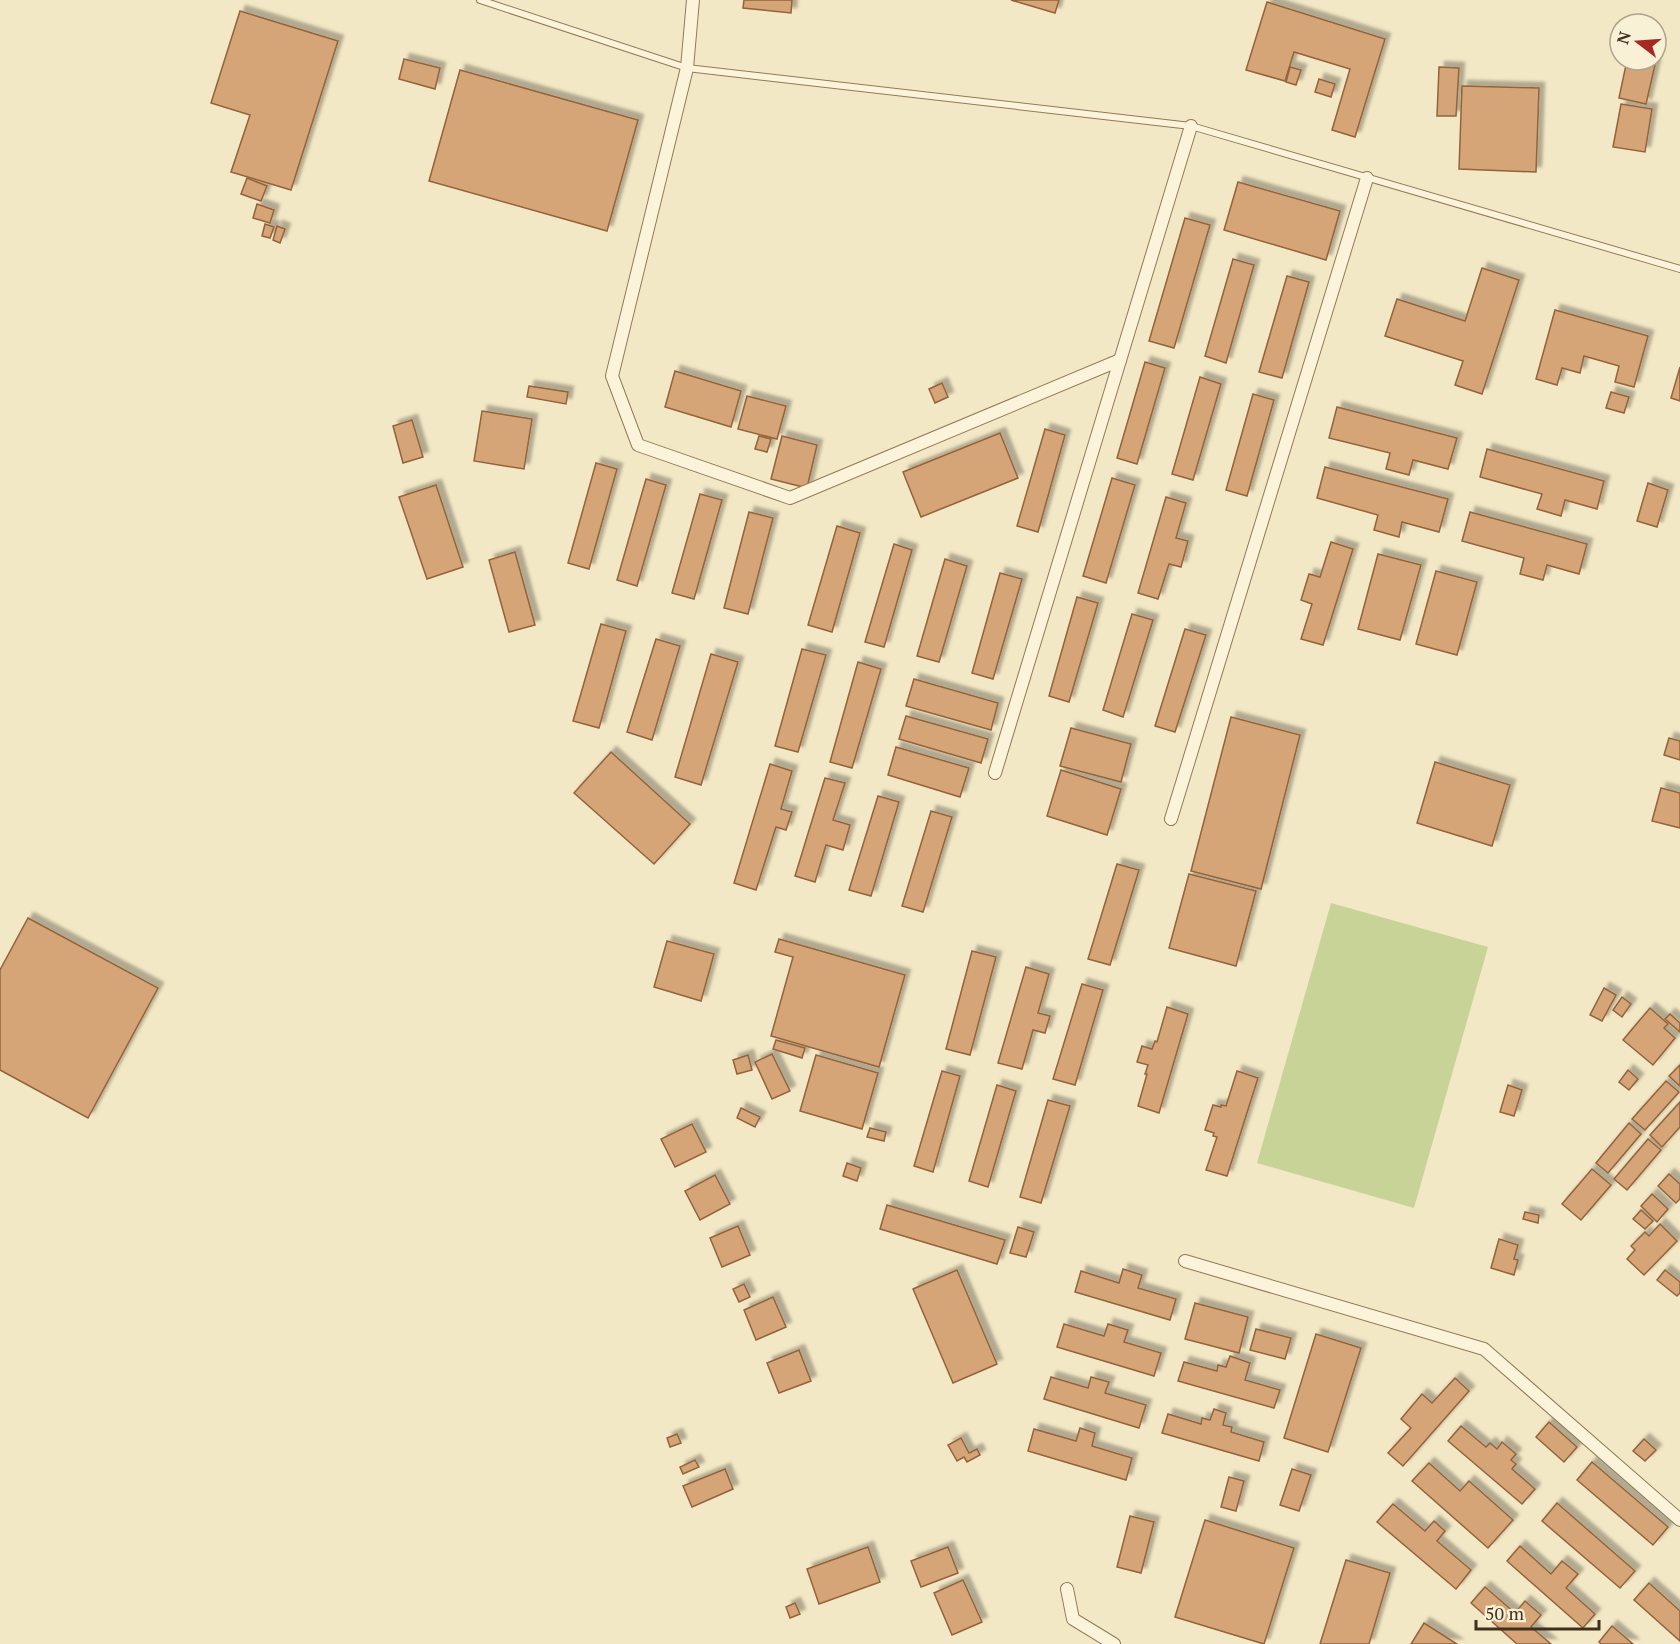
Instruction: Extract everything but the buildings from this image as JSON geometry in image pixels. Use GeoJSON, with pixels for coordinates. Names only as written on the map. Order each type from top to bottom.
{"type":"FeatureCollection","features":[{"type":"Feature","properties":{"kind":"street"},"geometry":{"type":"LineString","coordinates":[[693,0],[687,68],[612,376],[638,445],[790,498],[1120,360]]}},
{"type":"Feature","properties":{"kind":"street"},"geometry":{"type":"LineString","coordinates":[[995,773],[1191,126]]}},
{"type":"Feature","properties":{"kind":"street"},"geometry":{"type":"LineString","coordinates":[[1171,819],[1367,178]]}},
{"type":"Feature","properties":{"kind":"street"},"geometry":{"type":"LineString","coordinates":[[1185,1261],[1484,1349],[1680,1520]]}},
{"type":"Feature","properties":{"kind":"street"},"geometry":{"type":"LineString","coordinates":[[1067,1589],[1073,1619],[1114,1644]]}},
{"type":"Feature","properties":{"kind":"lane"},"geometry":{"type":"LineString","coordinates":[[480,0],[687,68],[1191,126],[1680,269]]}},
{"type":"Feature","properties":{"kind":"green space"},"geometry":{"type":"Polygon","coordinates":[[[1331,903],[1488,947],[1414,1208],[1257,1163],[1331,903]]]}}]}
